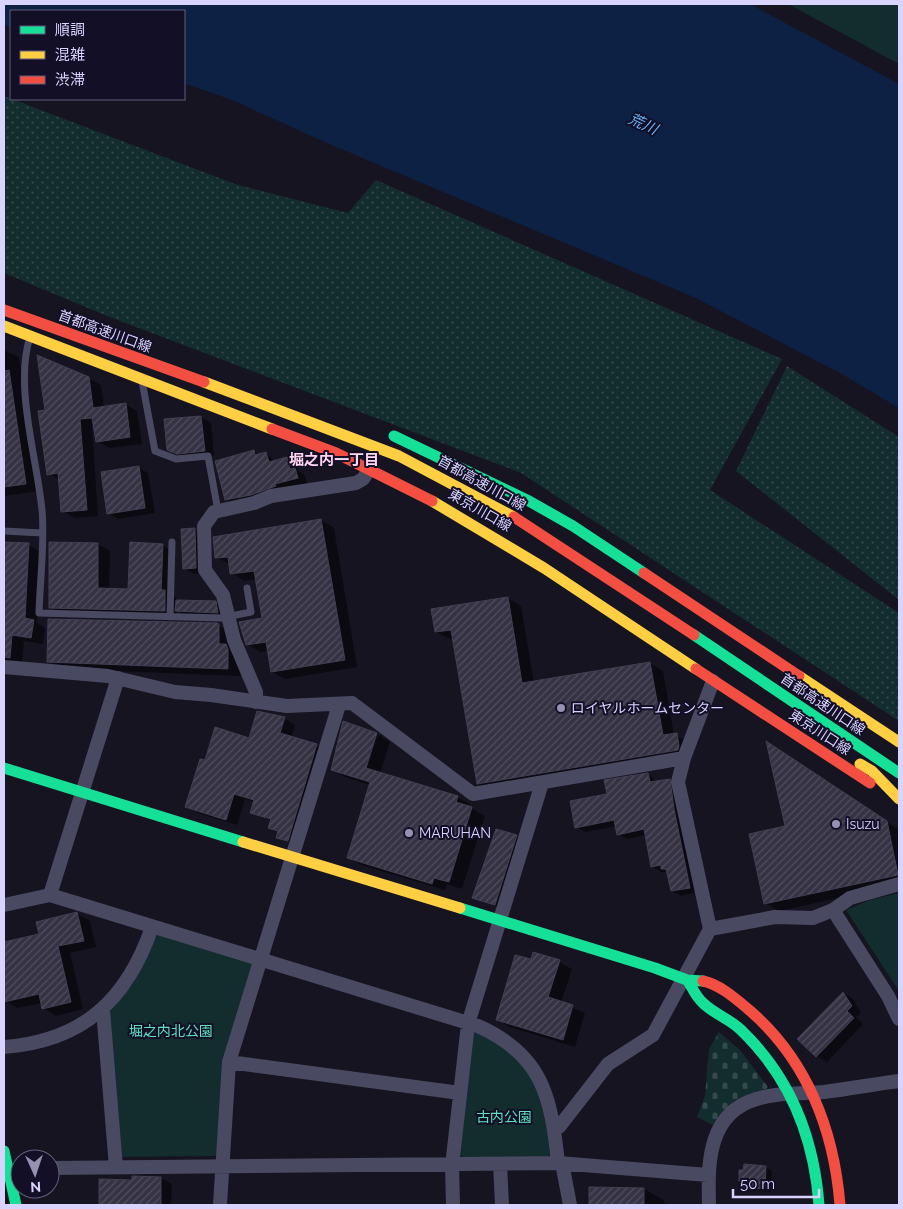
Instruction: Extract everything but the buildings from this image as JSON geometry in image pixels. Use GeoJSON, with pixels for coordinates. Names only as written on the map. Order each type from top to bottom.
{"type":"FeatureCollection","features":[{"type":"Feature","properties":{"kind":"main road","name":"東京川口線"},"geometry":{"type":"LineString","coordinates":[[4,302],[292,406],[419,456],[508,500],[566,536]]}},
{"type":"Feature","properties":{"kind":"main road","name":"首都高速川口線"},"geometry":{"type":"LineString","coordinates":[[4,310],[266,405],[398,456],[444,478],[556,543],[899,773]]}},
{"type":"Feature","properties":{"kind":"main road","name":"東京川口線"},"geometry":{"type":"LineString","coordinates":[[4,326],[336,453],[443,505],[526,555],[713,681],[899,800]]}},
{"type":"Feature","properties":{"kind":"main road","name":"首都高速川口線"},"geometry":{"type":"LineString","coordinates":[[384,432],[454,462],[573,526],[899,742]]}},
{"type":"Feature","properties":{"kind":"main road"},"geometry":{"type":"LineString","coordinates":[[444,478],[662,628]]}},
{"type":"Feature","properties":{"kind":"main road"},"geometry":{"type":"LineString","coordinates":[[573,526],[599,550],[898,752]]}},
{"type":"Feature","properties":{"kind":"main road","name":"東京川口線"},"geometry":{"type":"LineString","coordinates":[[590,552],[672,603],[898,752]]}},
{"type":"Feature","properties":{"kind":"main road"},"geometry":{"type":"LineString","coordinates":[[672,603],[787,664],[899,732]]}},
{"type":"Feature","properties":{"kind":"main road"},"geometry":{"type":"LineString","coordinates":[[738,683],[835,750],[872,771],[899,800]]}},
{"type":"Feature","properties":{"kind":"main road"},"geometry":{"type":"LineString","coordinates":[[4,768],[686,980],[707,982],[750,1010],[798,1064],[830,1131],[839,1173],[840,1205]]}},
{"type":"Feature","properties":{"kind":"main road"},"geometry":{"type":"LineString","coordinates":[[686,980],[700,1001],[735,1025],[749,1038],[779,1076],[790,1094],[807,1133],[813,1154],[819,1205]]}},
{"type":"Feature","properties":{"kind":"main road"},"geometry":{"type":"LineString","coordinates":[[4,1151],[10,1166]]}},
{"type":"Feature","properties":{"kind":"street"},"geometry":{"type":"LineString","coordinates":[[256,702],[256,692],[234,640],[223,595],[205,570],[204,526],[214,512],[254,503],[271,496],[356,483],[363,479],[370,468]]}},
{"type":"Feature","properties":{"kind":"street"},"geometry":{"type":"LineString","coordinates":[[4,667],[118,678],[175,692],[287,706],[352,703],[473,794],[684,758]]}},
{"type":"Feature","properties":{"kind":"street"},"geometry":{"type":"LineString","coordinates":[[50,895],[118,678]]}},
{"type":"Feature","properties":{"kind":"street"},"geometry":{"type":"LineString","coordinates":[[554,1128],[559,1127],[608,1064],[653,1035],[686,980],[710,929],[678,782],[684,758],[713,681]]}},
{"type":"Feature","properties":{"kind":"street"},"geometry":{"type":"LineString","coordinates":[[220,1205],[229,1062],[339,705]]}},
{"type":"Feature","properties":{"kind":"street"},"geometry":{"type":"LineString","coordinates":[[453,1205],[452,1166],[468,1024],[542,783]]}},
{"type":"Feature","properties":{"kind":"street"},"geometry":{"type":"LineString","coordinates":[[710,929],[775,917],[813,918],[833,910],[850,898],[899,884]]}},
{"type":"Feature","properties":{"kind":"street"},"geometry":{"type":"LineString","coordinates":[[4,905],[50,895],[468,1024],[499,1036],[523,1056],[542,1084],[553,1116],[560,1163],[570,1205]]}},
{"type":"Feature","properties":{"kind":"street"},"geometry":{"type":"LineString","coordinates":[[833,910],[888,996],[899,1019]]}},
{"type":"Feature","properties":{"kind":"street"},"geometry":{"type":"LineString","coordinates":[[4,1047],[37,1043],[53,1038],[103,1010],[132,975],[152,927]]}},
{"type":"Feature","properties":{"kind":"street"},"geometry":{"type":"LineString","coordinates":[[103,1010],[116,1167]]}},
{"type":"Feature","properties":{"kind":"street"},"geometry":{"type":"LineString","coordinates":[[229,1062],[460,1093]]}},
{"type":"Feature","properties":{"kind":"street"},"geometry":{"type":"LineString","coordinates":[[709,1205],[708,1175],[711,1150],[715,1137],[727,1118],[748,1102],[790,1094],[899,1081]]}},
{"type":"Feature","properties":{"kind":"street"},"geometry":{"type":"LineString","coordinates":[[60,1168],[452,1166],[560,1163],[708,1175]]}},
{"type":"Feature","properties":{"kind":"street"},"geometry":{"type":"LineString","coordinates":[[500,1164],[502,1205]]}},
{"type":"Feature","properties":{"kind":"lane"},"geometry":{"type":"LineString","coordinates":[[30,336],[25,353],[25,390],[42,511],[40,613],[228,617],[251,612],[247,588]]}},
{"type":"Feature","properties":{"kind":"lane"},"geometry":{"type":"LineString","coordinates":[[142,380],[155,451],[176,459],[208,456],[218,511]]}},
{"type":"Feature","properties":{"kind":"lane"},"geometry":{"type":"LineString","coordinates":[[4,531],[42,533]]}},
{"type":"Feature","properties":{"kind":"lane"},"geometry":{"type":"LineString","coordinates":[[170,616],[172,542]]}},
{"type":"Feature","properties":{"kind":"green space"},"geometry":{"type":"Polygon","coordinates":[[[788,4],[899,4],[899,64],[788,4]]]}},
{"type":"Feature","properties":{"kind":"green space"},"geometry":{"type":"Polygon","coordinates":[[[4,96],[10,100],[14,100],[235,184],[348,213],[376,180],[782,359],[710,490],[899,613],[899,721],[521,473],[107,316],[4,273],[4,96]]]}},
{"type":"Feature","properties":{"kind":"green space"},"geometry":{"type":"Polygon","coordinates":[[[787,366],[899,437],[899,600],[736,471],[787,366]]]}},
{"type":"Feature","properties":{"kind":"green space"},"geometry":{"type":"Polygon","coordinates":[[[899,893],[899,991],[846,910],[870,900],[899,893]]]}},
{"type":"Feature","properties":{"kind":"green space","name":"堀之内北公園"},"geometry":{"type":"Polygon","coordinates":[[[159,934],[251,963],[253,967],[218,1156],[122,1157],[109,1013],[134,982],[153,939],[159,934]]]}},
{"type":"Feature","properties":{"kind":"green space","name":"古内公園"},"geometry":{"type":"Polygon","coordinates":[[[476,1031],[512,1053],[530,1075],[536,1087],[544,1114],[550,1155],[547,1158],[464,1158],[459,1154],[470,1034],[476,1031]]]}},
{"type":"Feature","properties":{"kind":"green space"},"geometry":{"type":"Polygon","coordinates":[[[719,1032],[740,1050],[768,1087],[764,1092],[714,1126],[697,1117],[705,1096],[709,1049],[719,1032]]]}},
{"type":"Feature","properties":{"kind":"water","name":"荒川"},"geometry":{"type":"Polygon","coordinates":[[[4,4],[750,4],[899,84],[899,408],[840,373],[696,298],[334,146],[232,100],[185,83],[185,10],[10,10],[10,27],[4,25],[4,4]]]}},
{"type":"Feature","properties":{"kind":"traffic: fast"},"geometry":{"type":"LineString","coordinates":[[394,436],[529,501],[573,526],[644,573]]}},
{"type":"Feature","properties":{"kind":"traffic: fast"},"geometry":{"type":"LineString","coordinates":[[694,635],[899,773]]}},
{"type":"Feature","properties":{"kind":"traffic: fast"},"geometry":{"type":"LineString","coordinates":[[4,768],[243,842]]}},
{"type":"Feature","properties":{"kind":"traffic: fast"},"geometry":{"type":"LineString","coordinates":[[460,908],[655,968],[687,980],[703,981]]}},
{"type":"Feature","properties":{"kind":"traffic: fast"},"geometry":{"type":"LineString","coordinates":[[688,981],[696,996],[707,1007],[737,1026],[758,1048],[786,1088],[805,1133],[812,1156],[819,1205]]}},
{"type":"Feature","properties":{"kind":"traffic: fast"},"geometry":{"type":"LineString","coordinates":[[4,1151],[16,1205]]}},
{"type":"Feature","properties":{"kind":"traffic: slow"},"geometry":{"type":"LineString","coordinates":[[4,326],[272,429]]}},
{"type":"Feature","properties":{"kind":"traffic: slow"},"geometry":{"type":"LineString","coordinates":[[204,382],[399,456],[514,517]]}},
{"type":"Feature","properties":{"kind":"traffic: slow"},"geometry":{"type":"LineString","coordinates":[[432,501],[544,568],[696,669]]}},
{"type":"Feature","properties":{"kind":"traffic: slow"},"geometry":{"type":"LineString","coordinates":[[799,676],[899,742]]}},
{"type":"Feature","properties":{"kind":"traffic: slow"},"geometry":{"type":"LineString","coordinates":[[860,764],[872,771],[899,799]]}},
{"type":"Feature","properties":{"kind":"traffic: slow"},"geometry":{"type":"LineString","coordinates":[[243,842],[460,908]]}},
{"type":"Feature","properties":{"kind":"traffic: jam"},"geometry":{"type":"LineString","coordinates":[[4,310],[204,382]]}},
{"type":"Feature","properties":{"kind":"traffic: jam"},"geometry":{"type":"LineString","coordinates":[[272,429],[336,453],[432,501]]}},
{"type":"Feature","properties":{"kind":"traffic: jam"},"geometry":{"type":"LineString","coordinates":[[514,517],[694,635]]}},
{"type":"Feature","properties":{"kind":"traffic: jam"},"geometry":{"type":"LineString","coordinates":[[644,573],[799,676]]}},
{"type":"Feature","properties":{"kind":"traffic: jam"},"geometry":{"type":"LineString","coordinates":[[696,669],[870,783]]}},
{"type":"Feature","properties":{"kind":"traffic: jam"},"geometry":{"type":"LineString","coordinates":[[703,981],[721,989],[748,1009],[769,1029],[801,1073],[824,1123],[837,1177],[840,1205]]}},
{"type":"Feature","properties":{"kind":"place","name":"ロイヤルホームセンター"},"geometry":{"type":"Point","coordinates":[561,708]}},
{"type":"Feature","properties":{"kind":"place","name":"Isuzu"},"geometry":{"type":"Point","coordinates":[836,824]}},
{"type":"Feature","properties":{"kind":"place","name":"MARUHAN"},"geometry":{"type":"Point","coordinates":[409,833]}},
{"type":"Feature","properties":{"kind":"district","name":"堀之内一丁目"},"geometry":{"type":"Point","coordinates":[334,460]}}]}
